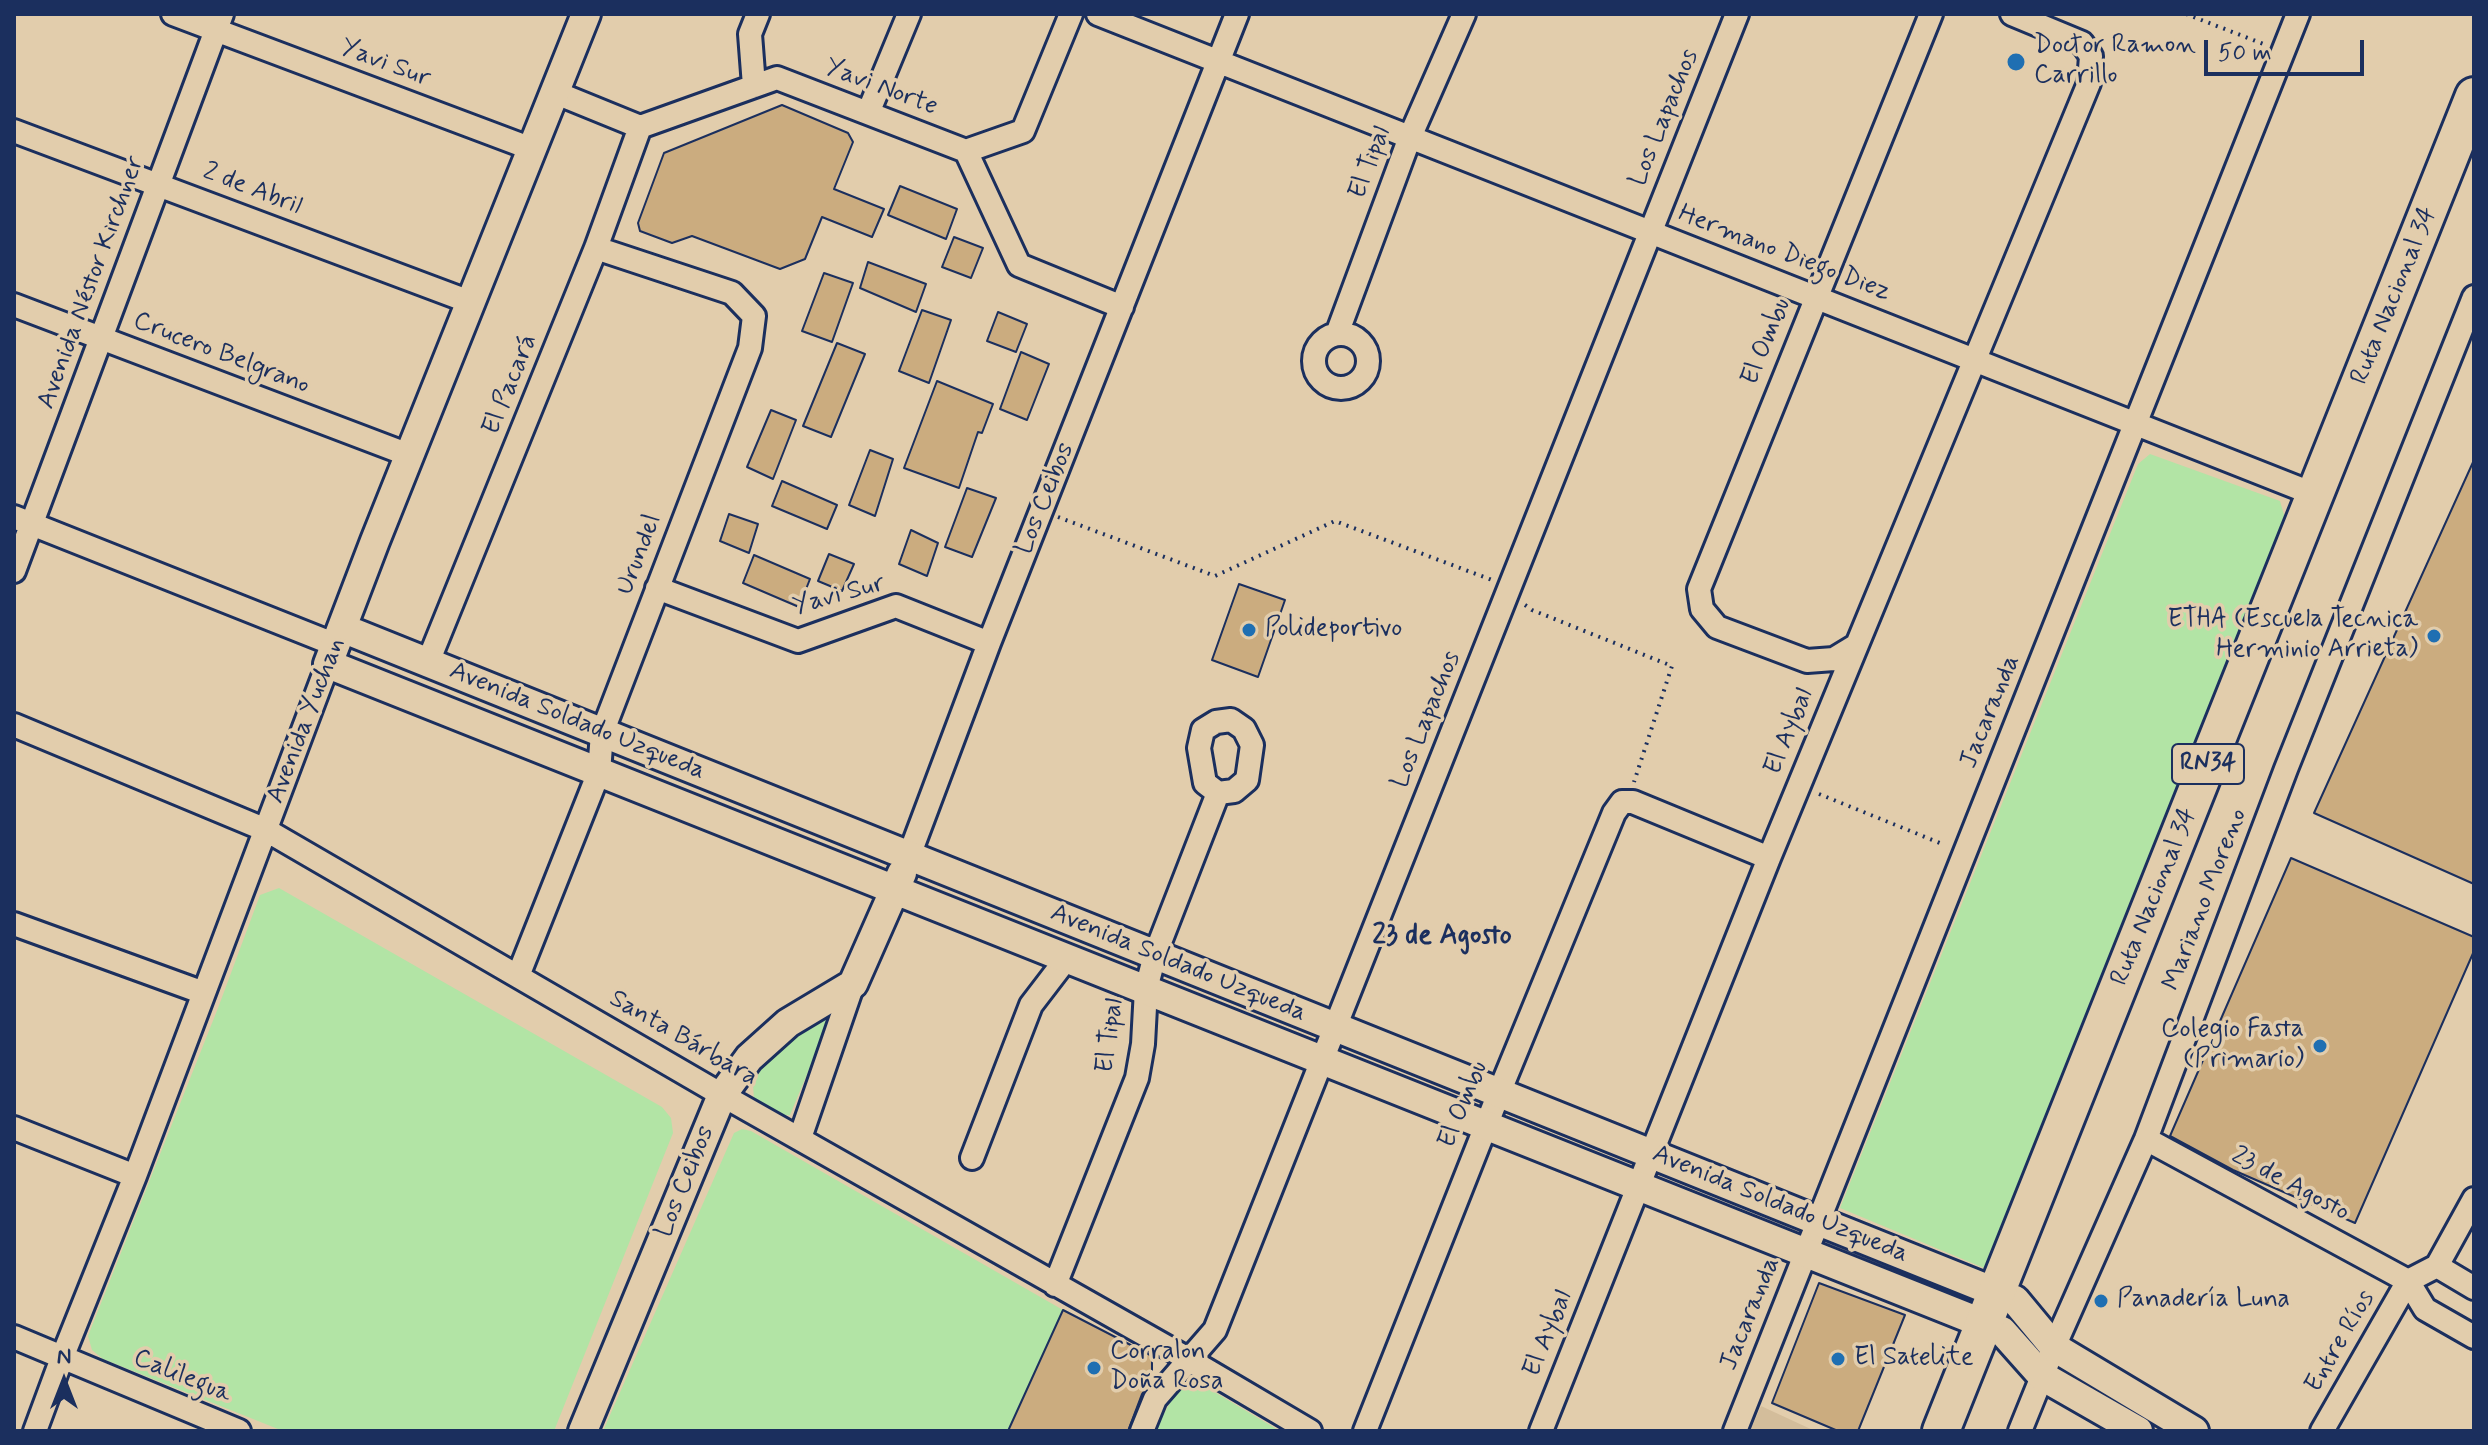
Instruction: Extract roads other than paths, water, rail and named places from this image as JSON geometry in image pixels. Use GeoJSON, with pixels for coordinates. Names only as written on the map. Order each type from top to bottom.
{"type":"FeatureCollection","features":[{"type":"Feature","properties":{"kind":"highway","name":"Ruta Nacional 34"},"geometry":{"type":"LineString","coordinates":[[1962,1431],[1999,1312],[2474,96]]}},
{"type":"Feature","properties":{"kind":"highway","name":"Ruta Nacional 34"},"geometry":{"type":"LineString","coordinates":[[1941,1431],[1999,1312],[2338,503],[2474,161]]}},
{"type":"Feature","properties":{"kind":"street","name":"Yavi Sur"},"geometry":{"type":"LineString","coordinates":[[173,14],[219,22],[532,149]]}},
{"type":"Feature","properties":{"kind":"street","name":"Avenida Yuchan"},"geometry":{"type":"LineString","coordinates":[[35,1431],[135,1176],[335,645],[586,14]]}},
{"type":"Feature","properties":{"kind":"street"},"geometry":{"type":"LineString","coordinates":[[754,86],[750,34],[758,14]]}},
{"type":"Feature","properties":{"kind":"street"},"geometry":{"type":"LineString","coordinates":[[868,113],[909,14]]}},
{"type":"Feature","properties":{"kind":"street"},"geometry":{"type":"LineString","coordinates":[[1071,14],[1023,131],[966,151],[1019,265],[1122,307]]}},
{"type":"Feature","properties":{"kind":"street","name":"Hermano Diego Diez"},"geometry":{"type":"LineString","coordinates":[[1098,14],[2316,495]]}},
{"type":"Feature","properties":{"kind":"street","name":"Los Ceibos"},"geometry":{"type":"LineString","coordinates":[[800,1138],[853,984],[909,856],[989,643],[1237,14]]}},
{"type":"Feature","properties":{"kind":"street","name":"El Tipal"},"geometry":{"type":"LineString","coordinates":[[1337,334],[1410,137],[1464,14]]}},
{"type":"Feature","properties":{"kind":"street","name":"Los Lapachos"},"geometry":{"type":"LineString","coordinates":[[1142,1431],[1155,1399],[1215,1330],[1737,14]]}},
{"type":"Feature","properties":{"kind":"street","name":"El Ombu"},"geometry":{"type":"LineString","coordinates":[[1857,645],[1834,659],[1807,661],[1717,627],[1702,609],[1699,589],[1931,14]]}},
{"type":"Feature","properties":{"kind":"street","name":"El Aybal"},"geometry":{"type":"LineString","coordinates":[[1541,1431],[1798,786],[2089,83],[2091,56],[2082,43],[2012,14]]}},
{"type":"Feature","properties":{"kind":"street","name":"Jacaranda"},"geometry":{"type":"LineString","coordinates":[[1735,1431],[2298,14]]}},
{"type":"Feature","properties":{"kind":"street","name":"Avenida Néstor Kirchner"},"geometry":{"type":"LineString","coordinates":[[14,571],[23,520],[101,338],[219,22]]}},
{"type":"Feature","properties":{"kind":"street","name":"Yavi Norte"},"geometry":{"type":"LineString","coordinates":[[640,127],[777,78],[966,151]]}},
{"type":"Feature","properties":{"kind":"street"},"geometry":{"type":"LineString","coordinates":[[554,92],[640,127]]}},
{"type":"Feature","properties":{"kind":"street","name":"El Pacará"},"geometry":{"type":"LineString","coordinates":[[428,662],[596,248],[640,127]]}},
{"type":"Feature","properties":{"kind":"street","name":"2 de Abril"},"geometry":{"type":"LineString","coordinates":[[14,131],[470,302]]}},
{"type":"Feature","properties":{"kind":"street","name":"Urundel"},"geometry":{"type":"LineString","coordinates":[[518,976],[599,772],[602,733],[750,348],[754,316],[732,293],[596,248]]}},
{"type":"Feature","properties":{"kind":"street","name":"Mariano Moreno"},"geometry":{"type":"LineString","coordinates":[[2020,1431],[2146,1139],[2286,769],[2474,297]]}},
{"type":"Feature","properties":{"kind":"street","name":"Crucero Belgrano"},"geometry":{"type":"LineString","coordinates":[[14,305],[409,455]]}},
{"type":"Feature","properties":{"kind":"street","name":"Avenida Soldado Uzqueda"},"geometry":{"type":"LineString","coordinates":[[23,520],[335,645],[599,772],[1806,1253],[1999,1312]]}},
{"type":"Feature","properties":{"kind":"street","name":"Yavi Sur"},"geometry":{"type":"LineString","coordinates":[[657,588],[798,641],[896,606],[989,643]]}},
{"type":"Feature","properties":{"kind":"street","name":"Avenida Soldado Uzqueda"},"geometry":{"type":"LineString","coordinates":[[335,645],[428,662],[1818,1221],[1999,1312]]}},
{"type":"Feature","properties":{"kind":"street","name":"Santa Bárbara"},"geometry":{"type":"LineString","coordinates":[[14,725],[266,830],[1310,1431]]}},
{"type":"Feature","properties":{"kind":"street","name":"El Tipal"},"geometry":{"type":"LineString","coordinates":[[1055,1285],[1137,1078],[1143,1044],[1146,989],[1155,955],[1218,793]]}},
{"type":"Feature","properties":{"kind":"street","name":"El Ombu"},"geometry":{"type":"LineString","coordinates":[[1365,1431],[1614,813],[1624,802],[1633,802],[1769,858]]}},
{"type":"Feature","properties":{"kind":"street"},"geometry":{"type":"LineString","coordinates":[[14,924],[204,993]]}},
{"type":"Feature","properties":{"kind":"street"},"geometry":{"type":"LineString","coordinates":[[972,1158],[1031,1005],[1067,958]]}},
{"type":"Feature","properties":{"kind":"street","name":"Los Ceibos"},"geometry":{"type":"LineString","coordinates":[[583,1431],[722,1095],[749,1058],[788,1023],[853,984]]}},
{"type":"Feature","properties":{"kind":"street"},"geometry":{"type":"LineString","coordinates":[[14,1128],[135,1176]]}},
{"type":"Feature","properties":{"kind":"street","name":"23 de Agosto"},"geometry":{"type":"LineString","coordinates":[[2146,1139],[2408,1281],[2425,1309],[2474,1337]]}},
{"type":"Feature","properties":{"kind":"street"},"geometry":{"type":"LineString","coordinates":[[2408,1281],[2437,1266],[2474,1199]]}},
{"type":"Feature","properties":{"kind":"street"},"geometry":{"type":"LineString","coordinates":[[2437,1266],[2474,1288]]}},
{"type":"Feature","properties":{"kind":"street","name":"Entre Ríos"},"geometry":{"type":"LineString","coordinates":[[2322,1431],[2408,1281]]}},
{"type":"Feature","properties":{"kind":"street"},"geometry":{"type":"LineString","coordinates":[[1999,1312],[2194,1431]]}},
{"type":"Feature","properties":{"kind":"street"},"geometry":{"type":"LineString","coordinates":[[1999,1312],[2042,1376],[2138,1431]]}},
{"type":"Feature","properties":{"kind":"street","name":"Calilegua"},"geometry":{"type":"LineString","coordinates":[[14,1337],[239,1431]]}},
{"type":"Feature","properties":{"kind":"place","name":"Doctor Ramon Carrillo"},"geometry":{"type":"Point","coordinates":[2016,62]}},
{"type":"Feature","properties":{"kind":"place","name":"Polideportivo"},"geometry":{"type":"Point","coordinates":[1249,630]}},
{"type":"Feature","properties":{"kind":"place","name":"ETHA (Escuela Tecnica Herminio Arrieta)"},"geometry":{"type":"Point","coordinates":[2434,636]}},
{"type":"Feature","properties":{"kind":"place","name":"Colegio Fasta (Primario)"},"geometry":{"type":"Point","coordinates":[2320,1046]}},
{"type":"Feature","properties":{"kind":"place","name":"Panadería Luna"},"geometry":{"type":"Point","coordinates":[2101,1301]}},
{"type":"Feature","properties":{"kind":"place","name":"El Satelite"},"geometry":{"type":"Point","coordinates":[1838,1359]}},
{"type":"Feature","properties":{"kind":"place","name":"Corralon Doña Rosa"},"geometry":{"type":"Point","coordinates":[1094,1368]}},
{"type":"Feature","properties":{"kind":"district","name":"23 de Agosto"},"geometry":{"type":"Point","coordinates":[1442,937]}}]}
